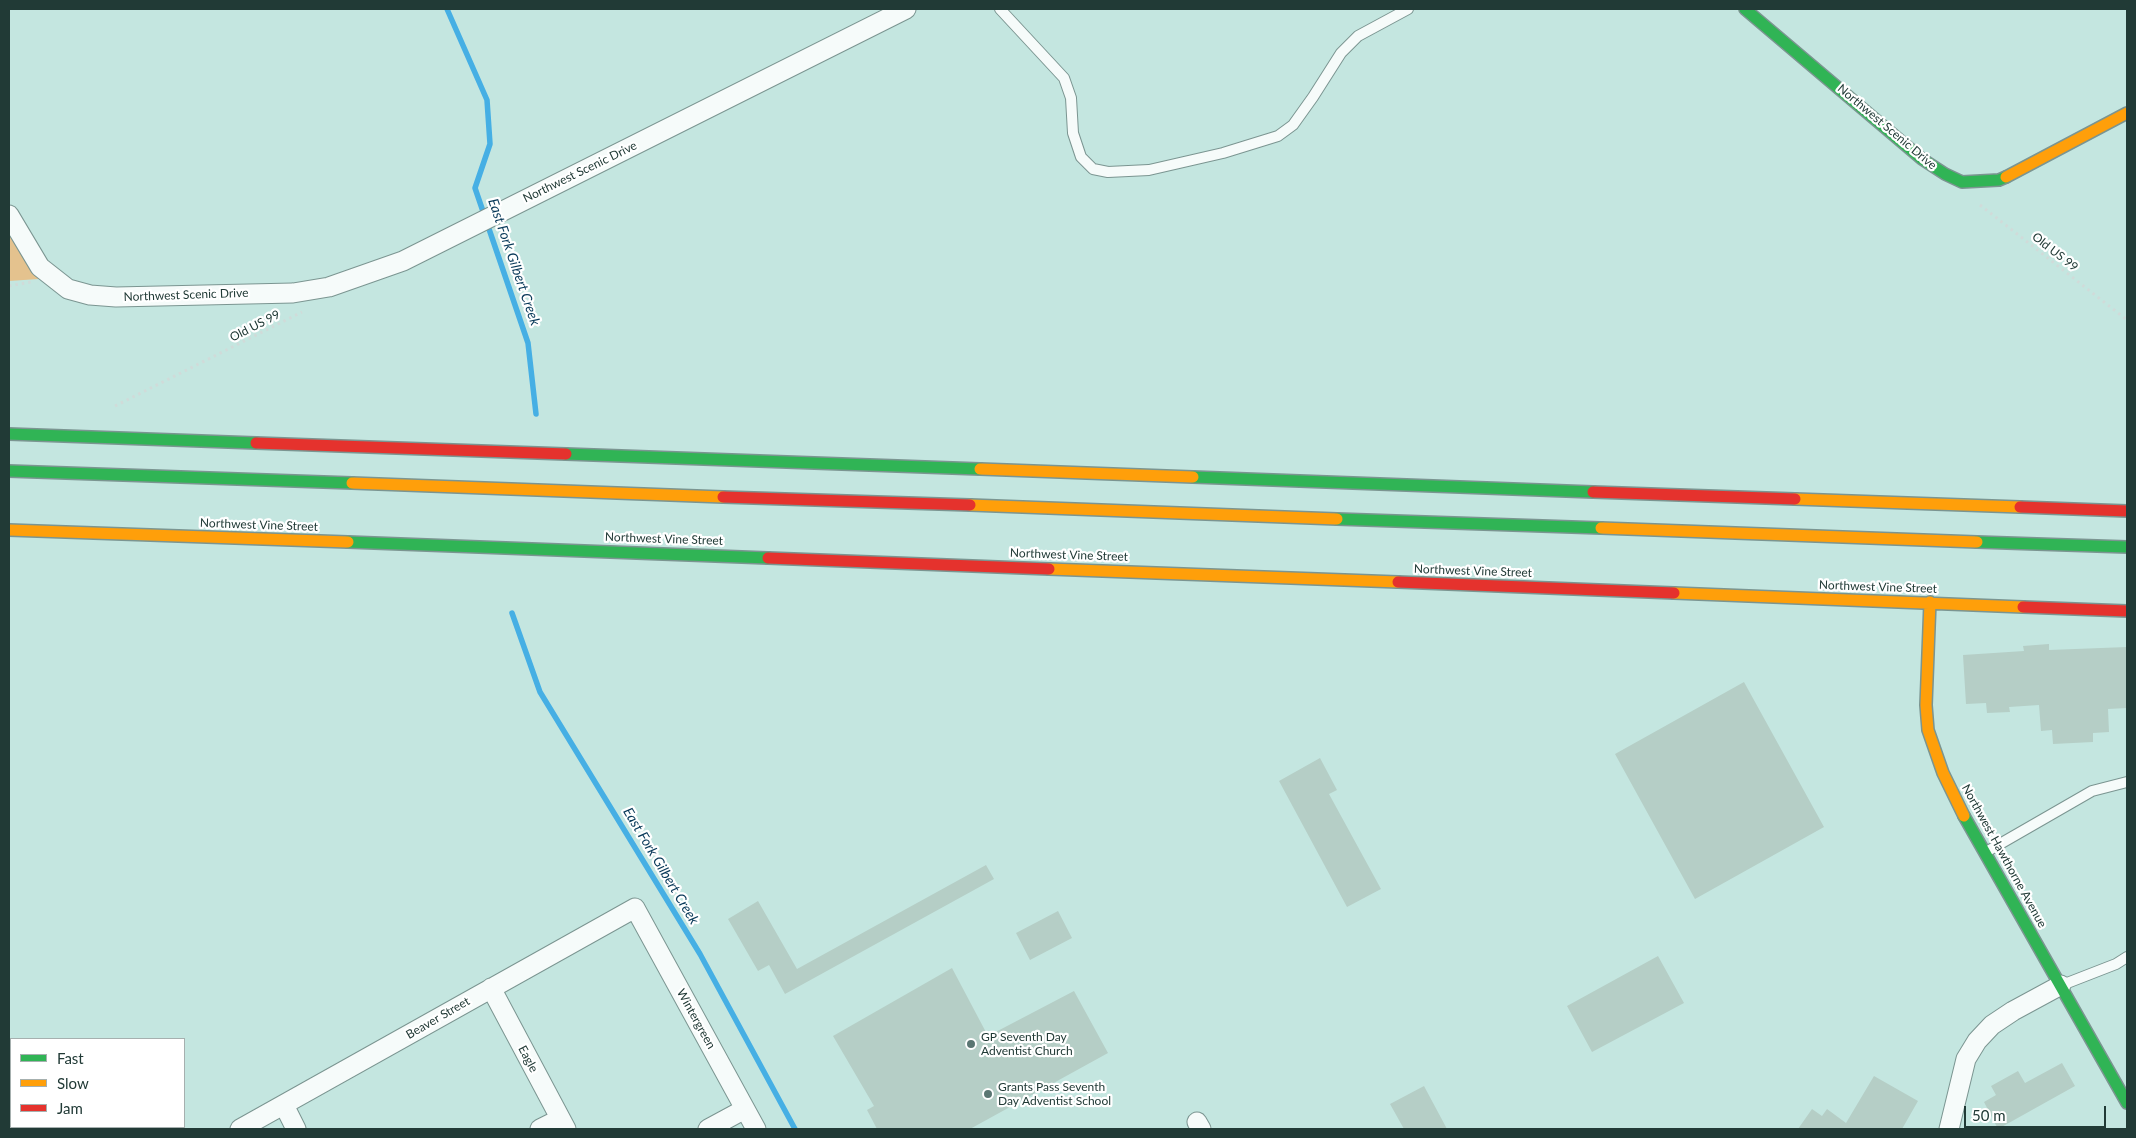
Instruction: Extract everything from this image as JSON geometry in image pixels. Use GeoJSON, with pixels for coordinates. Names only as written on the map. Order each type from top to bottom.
{"type":"FeatureCollection","features":[{"type":"Feature","properties":{"kind":"main road","name":"Northwest Scenic Drive"},"geometry":{"type":"LineString","coordinates":[[1745,9],[1922,159],[1945,174],[1962,182],[1999,180],[2017,173],[2127,113]]}},
{"type":"Feature","properties":{"kind":"main road"},"geometry":{"type":"LineString","coordinates":[[9,434],[2127,511]]}},
{"type":"Feature","properties":{"kind":"main road"},"geometry":{"type":"LineString","coordinates":[[9,471],[2127,547]]}},
{"type":"Feature","properties":{"kind":"main road","name":"Northwest Vine Street"},"geometry":{"type":"LineString","coordinates":[[9,530],[476,546],[2127,611]]}},
{"type":"Feature","properties":{"kind":"main road","name":"Northwest Hawthorne Avenue"},"geometry":{"type":"LineString","coordinates":[[1930,602],[1926,672],[1928,730],[1943,773],[2127,1103]]}},
{"type":"Feature","properties":{"kind":"street","name":"Northwest Scenic Drive"},"geometry":{"type":"LineString","coordinates":[[9,215],[40,267],[68,289],[90,296],[116,297],[293,292],[329,287],[403,261],[906,9]]}},
{"type":"Feature","properties":{"kind":"street","name":"Beaver Street"},"geometry":{"type":"LineString","coordinates":[[240,1129],[635,908]]}},
{"type":"Feature","properties":{"kind":"street","name":"Wintergreen"},"geometry":{"type":"LineString","coordinates":[[635,908],[756,1129]]}},
{"type":"Feature","properties":{"kind":"street"},"geometry":{"type":"LineString","coordinates":[[1949,1129],[1966,1059],[1976,1040],[1992,1025],[2014,1011],[2061,986]]}},
{"type":"Feature","properties":{"kind":"street","name":"Eagle"},"geometry":{"type":"LineString","coordinates":[[491,988],[563,1124]]}},
{"type":"Feature","properties":{"kind":"street"},"geometry":{"type":"LineString","coordinates":[[284,1105],[296,1129]]}},
{"type":"Feature","properties":{"kind":"street"},"geometry":{"type":"LineString","coordinates":[[708,1129],[745,1109]]}},
{"type":"Feature","properties":{"kind":"street"},"geometry":{"type":"LineString","coordinates":[[540,1129],[563,1124]]}},
{"type":"Feature","properties":{"kind":"lane"},"geometry":{"type":"LineString","coordinates":[[1000,9],[1064,78],[1071,98],[1073,133],[1081,157],[1093,169],[1108,172],[1149,170],[1223,153],[1278,136],[1292,125],[1313,97],[1341,53],[1358,36],[1408,9]]}},
{"type":"Feature","properties":{"kind":"lane"},"geometry":{"type":"LineString","coordinates":[[1986,852],[2092,790],[2127,782]]}},
{"type":"Feature","properties":{"kind":"lane"},"geometry":{"type":"LineString","coordinates":[[2061,986],[2116,964],[2127,957]]}},
{"type":"Feature","properties":{"kind":"path","name":"Old US 99"},"geometry":{"type":"LineString","coordinates":[[1980,204],[2127,320]]}},
{"type":"Feature","properties":{"kind":"path","name":"Old US 99"},"geometry":{"type":"LineString","coordinates":[[115,406],[307,309]]}},
{"type":"Feature","properties":{"kind":"shaded area"},"geometry":{"type":"Polygon","coordinates":[[[9,205],[53,278],[9,281],[9,205]]]}},
{"type":"Feature","properties":{"kind":"building"},"geometry":{"type":"Polygon","coordinates":[[[2049,644],[2049,650],[2127,647],[2127,708],[2108,709],[2109,732],[2093,733],[2093,742],[2053,744],[2052,730],[2041,731],[2039,705],[2009,707],[2010,712],[1987,713],[1986,703],[1966,704],[1963,655],[2024,651],[2023,646],[2049,644]]]}},
{"type":"Feature","properties":{"kind":"building"},"geometry":{"type":"Polygon","coordinates":[[[1744,682],[1824,827],[1695,899],[1615,754],[1744,682]]]}},
{"type":"Feature","properties":{"kind":"building"},"geometry":{"type":"Polygon","coordinates":[[[1320,758],[1337,790],[1329,794],[1381,889],[1347,907],[1279,781],[1320,758]]]}},
{"type":"Feature","properties":{"kind":"building"},"geometry":{"type":"Polygon","coordinates":[[[986,865],[994,879],[785,994],[769,965],[758,971],[728,919],[758,901],[797,969],[986,865]]]}},
{"type":"Feature","properties":{"kind":"building"},"geometry":{"type":"Polygon","coordinates":[[[1058,911],[1072,938],[1030,960],[1016,933],[1058,911]]]}},
{"type":"Feature","properties":{"kind":"building"},"geometry":{"type":"Polygon","coordinates":[[[1658,956],[1684,1003],[1592,1052],[1567,1006],[1658,956]]]}},
{"type":"Feature","properties":{"kind":"building","name":"GP Seventh Day Adventist Church"},"geometry":{"type":"Polygon","coordinates":[[[952,968],[988,1036],[1074,991],[1108,1053],[970,1129],[877,1129],[867,1110],[874,1106],[833,1036],[952,968]]]}},
{"type":"Feature","properties":{"kind":"building"},"geometry":{"type":"Polygon","coordinates":[[[2062,1063],[2075,1086],[1998,1129],[1984,1102],[1996,1095],[1991,1086],[2018,1071],[2025,1083],[2062,1063]]]}},
{"type":"Feature","properties":{"kind":"building"},"geometry":{"type":"Polygon","coordinates":[[[1874,1076],[1918,1101],[1902,1129],[1798,1129],[1812,1109],[1822,1116],[1827,1109],[1846,1123],[1874,1076]]]}},
{"type":"Feature","properties":{"kind":"building"},"geometry":{"type":"Polygon","coordinates":[[[1424,1086],[1447,1129],[1404,1129],[1390,1104],[1424,1086]]]}},
{"type":"Feature","properties":{"kind":"waterway","name":"East Fork Gilbert Creek"},"geometry":{"type":"LineString","coordinates":[[447,9],[487,100],[490,144],[475,188],[528,343],[536,414]]}},
{"type":"Feature","properties":{"kind":"waterway","name":"East Fork Gilbert Creek"},"geometry":{"type":"LineString","coordinates":[[512,613],[540,692],[700,954],[795,1129]]}},
{"type":"Feature","properties":{"kind":"traffic: fast"},"geometry":{"type":"LineString","coordinates":[[1745,9],[1922,159],[1945,174],[1962,182],[1999,180],[2006,177]]}},
{"type":"Feature","properties":{"kind":"traffic: fast"},"geometry":{"type":"LineString","coordinates":[[9,434],[256,443]]}},
{"type":"Feature","properties":{"kind":"traffic: fast"},"geometry":{"type":"LineString","coordinates":[[566,454],[980,469]]}},
{"type":"Feature","properties":{"kind":"traffic: fast"},"geometry":{"type":"LineString","coordinates":[[9,471],[352,483]]}},
{"type":"Feature","properties":{"kind":"traffic: fast"},"geometry":{"type":"LineString","coordinates":[[1193,477],[1593,492]]}},
{"type":"Feature","properties":{"kind":"traffic: fast"},"geometry":{"type":"LineString","coordinates":[[1337,519],[1601,528]]}},
{"type":"Feature","properties":{"kind":"traffic: fast"},"geometry":{"type":"LineString","coordinates":[[348,542],[768,558]]}},
{"type":"Feature","properties":{"kind":"traffic: fast"},"geometry":{"type":"LineString","coordinates":[[1977,542],[2127,547]]}},
{"type":"Feature","properties":{"kind":"traffic: fast"},"geometry":{"type":"LineString","coordinates":[[1964,816],[2127,1103]]}},
{"type":"Feature","properties":{"kind":"traffic: slow"},"geometry":{"type":"LineString","coordinates":[[2006,177],[2127,113]]}},
{"type":"Feature","properties":{"kind":"traffic: slow"},"geometry":{"type":"LineString","coordinates":[[980,469],[1193,477]]}},
{"type":"Feature","properties":{"kind":"traffic: slow"},"geometry":{"type":"LineString","coordinates":[[352,483],[723,497]]}},
{"type":"Feature","properties":{"kind":"traffic: slow"},"geometry":{"type":"LineString","coordinates":[[1795,499],[2020,507]]}},
{"type":"Feature","properties":{"kind":"traffic: slow"},"geometry":{"type":"LineString","coordinates":[[970,505],[1337,519]]}},
{"type":"Feature","properties":{"kind":"traffic: slow"},"geometry":{"type":"LineString","coordinates":[[1601,528],[1977,542]]}},
{"type":"Feature","properties":{"kind":"traffic: slow"},"geometry":{"type":"LineString","coordinates":[[9,530],[348,542]]}},
{"type":"Feature","properties":{"kind":"traffic: slow"},"geometry":{"type":"LineString","coordinates":[[1049,569],[1398,582]]}},
{"type":"Feature","properties":{"kind":"traffic: slow"},"geometry":{"type":"LineString","coordinates":[[1674,593],[2023,607]]}},
{"type":"Feature","properties":{"kind":"traffic: slow"},"geometry":{"type":"LineString","coordinates":[[1930,602],[1926,705],[1928,730],[1943,773],[1964,816]]}},
{"type":"Feature","properties":{"kind":"traffic: jam"},"geometry":{"type":"LineString","coordinates":[[256,443],[566,454]]}},
{"type":"Feature","properties":{"kind":"traffic: jam"},"geometry":{"type":"LineString","coordinates":[[1593,492],[1795,499]]}},
{"type":"Feature","properties":{"kind":"traffic: jam"},"geometry":{"type":"LineString","coordinates":[[723,497],[970,505]]}},
{"type":"Feature","properties":{"kind":"traffic: jam"},"geometry":{"type":"LineString","coordinates":[[2020,507],[2127,511]]}},
{"type":"Feature","properties":{"kind":"traffic: jam"},"geometry":{"type":"LineString","coordinates":[[768,558],[1049,569]]}},
{"type":"Feature","properties":{"kind":"traffic: jam"},"geometry":{"type":"LineString","coordinates":[[1398,582],[1674,593]]}},
{"type":"Feature","properties":{"kind":"traffic: jam"},"geometry":{"type":"LineString","coordinates":[[2023,607],[2127,611]]}},
{"type":"Feature","properties":{"kind":"place","name":"GP Seventh Day Adventist Church"},"geometry":{"type":"Point","coordinates":[971,1044]}},
{"type":"Feature","properties":{"kind":"place","name":"Grants Pass Seventh Day Adventist School"},"geometry":{"type":"Point","coordinates":[988,1094]}}]}
